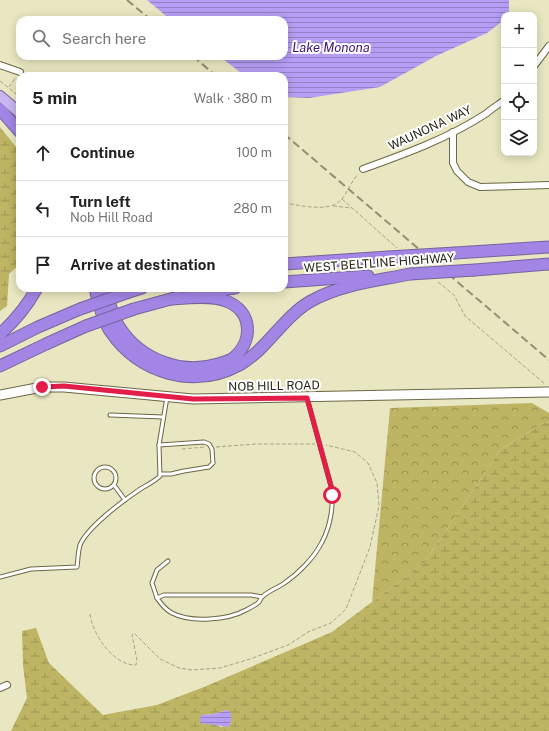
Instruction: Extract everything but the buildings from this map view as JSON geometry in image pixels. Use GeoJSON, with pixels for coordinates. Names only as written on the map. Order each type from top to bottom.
{"type":"FeatureCollection","features":[{"type":"Feature","properties":{"kind":"highway"},"geometry":{"type":"LineString","coordinates":[[0,108],[16,122]]}},
{"type":"Feature","properties":{"kind":"highway"},"geometry":{"type":"LineString","coordinates":[[0,108],[16,127]]}},
{"type":"Feature","properties":{"kind":"highway","name":"WEST BELTLINE HIGHWAY"},"geometry":{"type":"LineString","coordinates":[[288,263],[549,247]]}},
{"type":"Feature","properties":{"kind":"highway","name":"WEST BELTLINE HIGHWAY"},"geometry":{"type":"LineString","coordinates":[[288,282],[549,264]]}},
{"type":"Feature","properties":{"kind":"highway"},"geometry":{"type":"LineString","coordinates":[[96,292],[101,312],[109,330],[121,346],[132,355],[155,370],[178,376],[200,376],[221,372],[241,364],[258,352],[291,316],[309,302],[328,292],[349,286],[410,274]]}},
{"type":"Feature","properties":{"kind":"highway"},"geometry":{"type":"LineString","coordinates":[[0,334],[26,308],[35,292]]}},
{"type":"Feature","properties":{"kind":"highway"},"geometry":{"type":"LineString","coordinates":[[107,292],[119,328],[136,346],[151,357],[172,365],[193,368],[210,366],[231,360],[242,350],[248,336],[248,325],[245,316],[237,307],[226,300],[213,298],[172,298]]}},
{"type":"Feature","properties":{"kind":"highway"},"geometry":{"type":"LineString","coordinates":[[0,346],[38,327],[80,309],[129,292]]}},
{"type":"Feature","properties":{"kind":"highway"},"geometry":{"type":"LineString","coordinates":[[0,366],[86,326],[134,309],[172,298],[210,292]]}},
{"type":"Feature","properties":{"kind":"main road"},"geometry":{"type":"LineString","coordinates":[[0,96],[16,110]]}},
{"type":"Feature","properties":{"kind":"street"},"geometry":{"type":"LineString","coordinates":[[537,62],[549,46]]}},
{"type":"Feature","properties":{"kind":"street"},"geometry":{"type":"LineString","coordinates":[[0,65],[17,72]]}},
{"type":"Feature","properties":{"kind":"street","name":"WAUNONA WAY"},"geometry":{"type":"LineString","coordinates":[[363,169],[397,157],[453,132],[473,122],[501,102]]}},
{"type":"Feature","properties":{"kind":"street"},"geometry":{"type":"LineString","coordinates":[[453,132],[453,163],[457,171],[468,182],[480,187],[549,185]]}},
{"type":"Feature","properties":{"kind":"street","name":"NOB HILL ROAD"},"geometry":{"type":"LineString","coordinates":[[0,395],[42,387],[64,386],[193,399],[307,398],[548,389]]}},
{"type":"Feature","properties":{"kind":"street"},"geometry":{"type":"LineString","coordinates":[[0,688],[7,685]]}},
{"type":"Feature","properties":{"kind":"lane"},"geometry":{"type":"LineString","coordinates":[[0,577],[31,569],[77,567],[80,545],[85,536],[100,520],[125,500],[156,480],[160,474],[159,445],[166,397]]}},
{"type":"Feature","properties":{"kind":"lane"},"geometry":{"type":"LineString","coordinates":[[168,561],[157,570],[152,583],[157,598],[162,606],[172,613],[184,617],[208,619],[224,617],[245,611],[256,604],[262,597],[284,584],[308,562],[321,544],[326,534],[330,518],[332,495],[307,398]]}},
{"type":"Feature","properties":{"kind":"lane"},"geometry":{"type":"LineString","coordinates":[[110,415],[163,417]]}},
{"type":"Feature","properties":{"kind":"lane"},"geometry":{"type":"LineString","coordinates":[[159,445],[204,442],[209,444],[211,447],[213,463],[209,467],[171,474],[160,474]]}},
{"type":"Feature","properties":{"kind":"lane"},"geometry":{"type":"LineString","coordinates":[[107,466],[114,470],[116,478],[114,485],[108,489],[97,486],[93,477],[99,467],[107,466]]}},
{"type":"Feature","properties":{"kind":"lane"},"geometry":{"type":"LineString","coordinates":[[114,485],[125,500]]}},
{"type":"Feature","properties":{"kind":"lane"},"geometry":{"type":"LineString","coordinates":[[157,598],[164,595],[251,595],[262,597]]}},
{"type":"Feature","properties":{"kind":"path"},"geometry":{"type":"LineString","coordinates":[[9,88],[16,80]]}},
{"type":"Feature","properties":{"kind":"path"},"geometry":{"type":"LineString","coordinates":[[0,81],[16,94]]}},
{"type":"Feature","properties":{"kind":"path"},"geometry":{"type":"LineString","coordinates":[[332,206],[342,199],[352,181],[363,169]]}},
{"type":"Feature","properties":{"kind":"path"},"geometry":{"type":"LineString","coordinates":[[342,199],[398,248]]}},
{"type":"Feature","properties":{"kind":"path"},"geometry":{"type":"LineString","coordinates":[[288,203],[352,208]]}},
{"type":"Feature","properties":{"kind":"path"},"geometry":{"type":"LineString","coordinates":[[435,279],[454,295],[465,316],[548,389]]}},
{"type":"Feature","properties":{"kind":"path"},"geometry":{"type":"LineString","coordinates":[[90,614],[94,629],[114,657],[132,665],[136,665],[137,660],[132,635],[134,633],[160,659],[179,668],[192,670],[220,668],[288,645],[308,632],[331,623],[346,609],[370,547],[379,506],[377,483],[368,463],[355,452],[330,445],[320,444],[256,444],[178,449]]}},
{"type":"Feature","properties":{"kind":"green space"},"geometry":{"type":"Polygon","coordinates":[[[0,127],[16,147],[16,268],[9,274],[7,306],[0,311],[0,127]]]}},
{"type":"Feature","properties":{"kind":"green space"},"geometry":{"type":"Polygon","coordinates":[[[532,403],[549,413],[549,420],[501,449],[424,563],[372,602],[390,408],[532,403]]]}},
{"type":"Feature","properties":{"kind":"green space"},"geometry":{"type":"Polygon","coordinates":[[[549,420],[549,731],[11,731],[27,698],[23,665],[22,631],[36,628],[49,663],[103,715],[157,705],[204,687],[332,632],[424,563],[501,449],[549,420]],[[227,710],[214,714],[202,715],[204,724],[214,724],[221,727],[231,724],[231,714],[227,710]]]}},
{"type":"Feature","properties":{"kind":"water","name":"Lake Monona"},"geometry":{"type":"Polygon","coordinates":[[[147,0],[509,0],[509,12],[501,12],[501,22],[487,33],[436,56],[380,87],[309,98],[288,97],[288,72],[240,72],[224,60],[288,60],[288,16],[166,16],[147,0]]]}},
{"type":"Feature","properties":{"kind":"water"},"geometry":{"type":"Polygon","coordinates":[[[227,710],[229,711],[231,717],[229,727],[200,723],[200,717],[202,715],[214,714],[227,710]]]}},
{"type":"Feature","properties":{"kind":"railway"},"geometry":{"type":"LineString","coordinates":[[127,0],[146,16]]}},
{"type":"Feature","properties":{"kind":"railway"},"geometry":{"type":"LineString","coordinates":[[198,60],[211,72]]}},
{"type":"Feature","properties":{"kind":"railway"},"geometry":{"type":"LineString","coordinates":[[288,137],[549,360]]}},
{"type":"Feature","properties":{"kind":"route"},"geometry":{"type":"LineString","coordinates":[[42,387],[64,386],[193,399],[307,398],[331,486],[332,495]]}}]}
